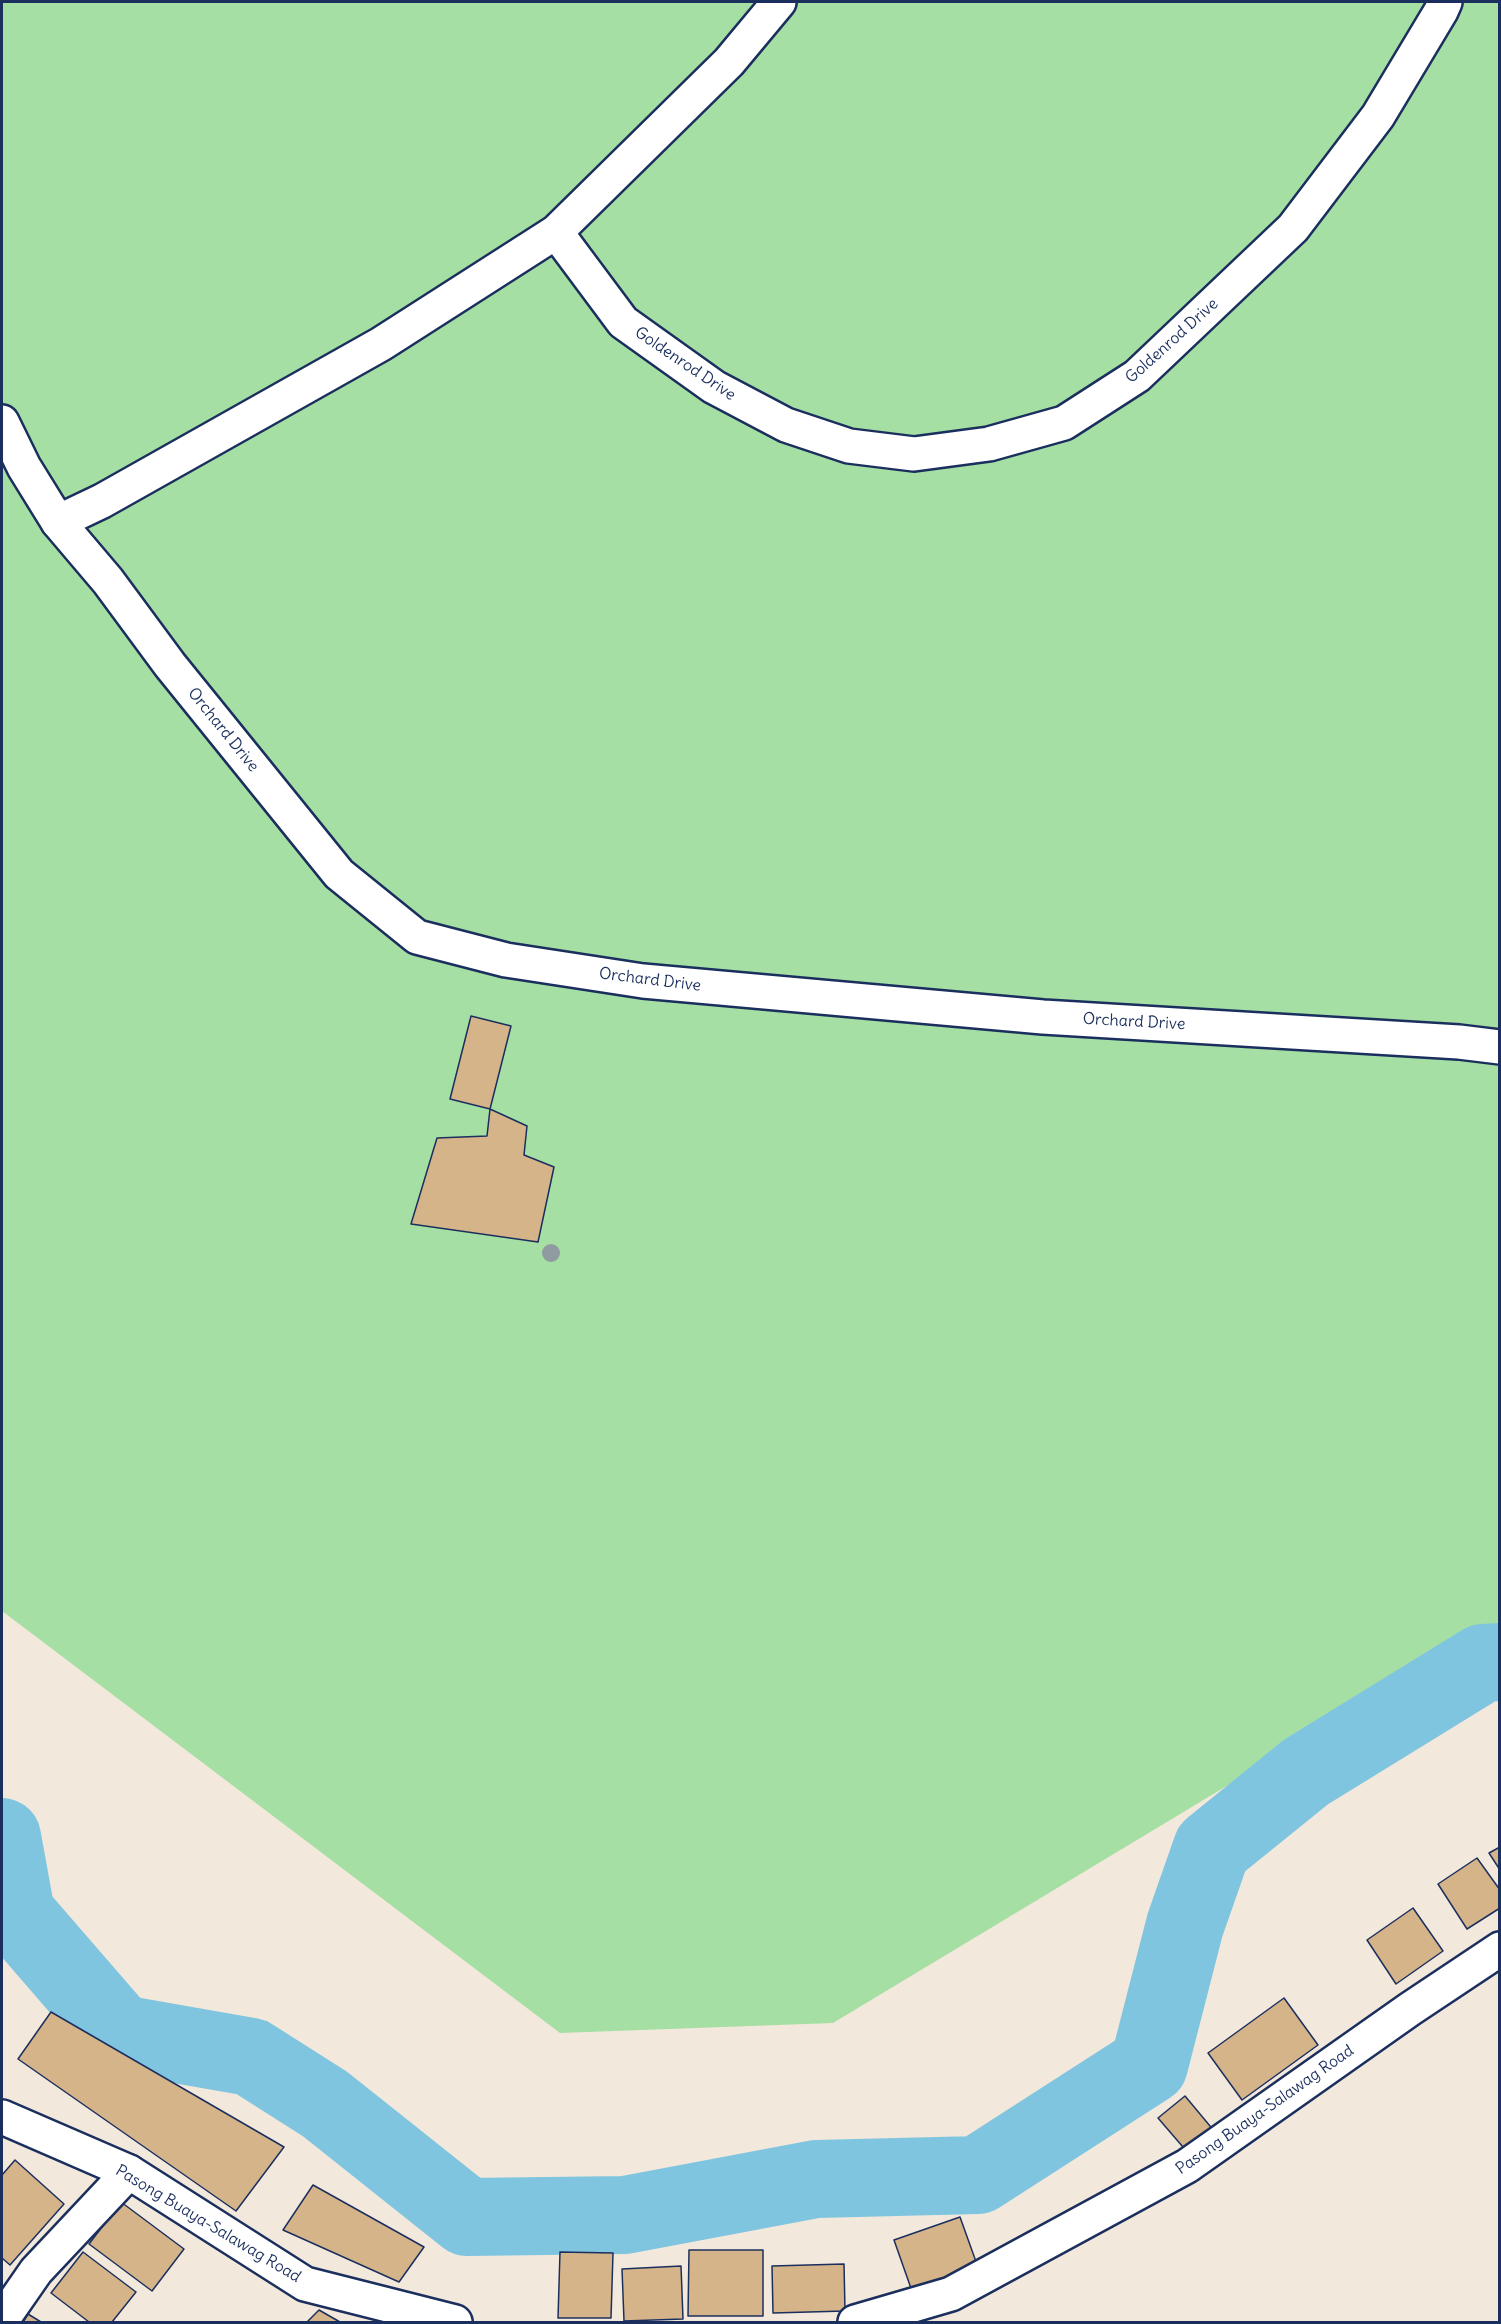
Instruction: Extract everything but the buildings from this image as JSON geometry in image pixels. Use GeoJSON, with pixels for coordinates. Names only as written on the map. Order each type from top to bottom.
{"type":"FeatureCollection","features":[{"type":"Feature","properties":{"kind":"street"},"geometry":{"type":"LineString","coordinates":[[58,522],[102,501],[381,344],[556,232],[729,62],[779,2]]}},
{"type":"Feature","properties":{"kind":"street","name":"Goldenrod Drive"},"geometry":{"type":"LineString","coordinates":[[556,232],[623,321],[714,387],[786,425],[849,446],[915,454],[989,444],[1064,423],[1137,376],[1293,228],[1378,116],[1445,2]]}},
{"type":"Feature","properties":{"kind":"street","name":"Orchard Drive"},"geometry":{"type":"LineString","coordinates":[[2,412],[24,466]]}},
{"type":"Feature","properties":{"kind":"street","name":"Orchard Drive"},"geometry":{"type":"LineString","coordinates":[[2,422],[24,466],[58,522],[108,581],[170,665],[339,874],[417,937],[506,960],[644,981],[1043,1017],[1459,1042],[1500,1047]]}},
{"type":"Feature","properties":{"kind":"street","name":"Pasong Buaya-Salawag Road"},"geometry":{"type":"LineString","coordinates":[[855,2322],[951,2294],[1187,2166],[1410,2009],[1500,1949]]}},
{"type":"Feature","properties":{"kind":"street","name":"Pasong Buaya-Salawag Road"},"geometry":{"type":"LineString","coordinates":[[2,2120],[129,2172],[305,2284],[455,2322]]}},
{"type":"Feature","properties":{"kind":"street"},"geometry":{"type":"LineString","coordinates":[[2,2320],[36,2271],[129,2172]]}},
{"type":"Feature","properties":{"kind":"green space"},"geometry":{"type":"Polygon","coordinates":[[[2,2],[1499,2],[1499,1622],[833,2023],[560,2033],[2,1611],[2,2]]]}},
{"type":"Feature","properties":{"kind":"waterway"},"geometry":{"type":"LineString","coordinates":[[2,1837],[16,1914],[120,2034],[251,2057],[325,2104],[467,2217],[625,2215],[816,2179],[978,2175],[1149,2065],[1185,1925],[1212,1848],[1306,1772],[1483,1663],[1500,1662]]}}]}
